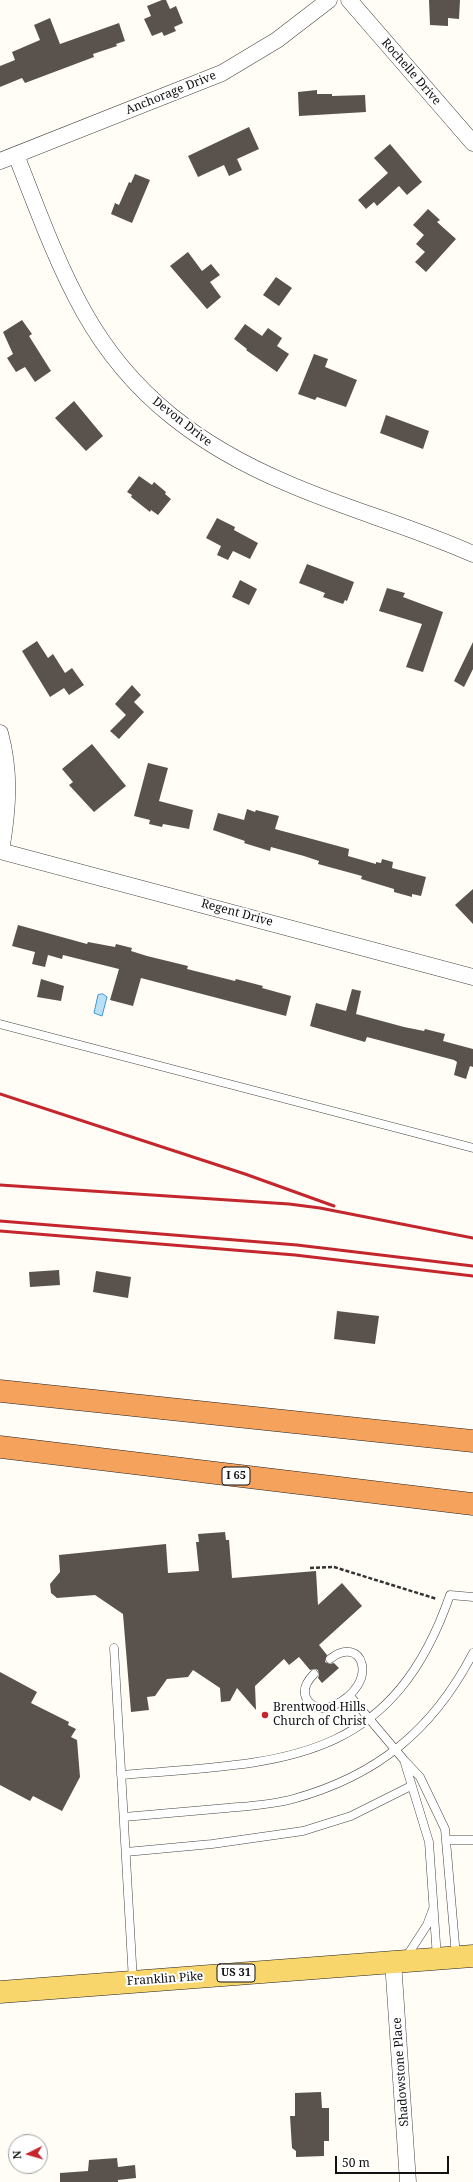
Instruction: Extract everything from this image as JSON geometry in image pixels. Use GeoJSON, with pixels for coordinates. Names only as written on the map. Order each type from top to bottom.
{"type":"FeatureCollection","features":[{"type":"Feature","properties":{"kind":"highway"},"geometry":{"type":"LineString","coordinates":[[0,1392],[473,1441]]}},
{"type":"Feature","properties":{"kind":"highway","name":"I 65"},"geometry":{"type":"LineString","coordinates":[[0,1447],[473,1504]]}},
{"type":"Feature","properties":{"kind":"main road","name":"Franklin Pike"},"geometry":{"type":"LineString","coordinates":[[0,1992],[455,1957]]}},
{"type":"Feature","properties":{"kind":"street","name":"Anchorage Drive"},"geometry":{"type":"LineString","coordinates":[[0,161],[222,73],[277,40],[329,0]]}},
{"type":"Feature","properties":{"kind":"street","name":"Rochelle Drive"},"geometry":{"type":"LineString","coordinates":[[350,0],[473,143]]}},
{"type":"Feature","properties":{"kind":"street","name":"Devon Drive"},"geometry":{"type":"LineString","coordinates":[[16,155],[56,255],[87,318],[120,365],[161,407],[206,443],[255,469],[305,491],[473,554]]}},
{"type":"Feature","properties":{"kind":"street"},"geometry":{"type":"LineString","coordinates":[[0,733],[7,762],[9,784],[1,851]]}},
{"type":"Feature","properties":{"kind":"street","name":"Regent Drive"},"geometry":{"type":"LineString","coordinates":[[1,851],[473,977]]}},
{"type":"Feature","properties":{"kind":"street","name":"Shadowstone Place"},"geometry":{"type":"LineString","coordinates":[[398,1961],[408,2182]]}},
{"type":"Feature","properties":{"kind":"lane"},"geometry":{"type":"LineString","coordinates":[[0,1024],[473,1148]]}},
{"type":"Feature","properties":{"kind":"lane"},"geometry":{"type":"LineString","coordinates":[[121,1775],[214,1767],[290,1756],[334,1740],[357,1728],[382,1709],[411,1676],[438,1626],[450,1595],[473,1597]]}},
{"type":"Feature","properties":{"kind":"lane"},"geometry":{"type":"LineString","coordinates":[[114,1648],[134,1981]]}},
{"type":"Feature","properties":{"kind":"lane"},"geometry":{"type":"LineString","coordinates":[[314,1674],[306,1683],[305,1689],[307,1699],[315,1706],[330,1707],[350,1696],[361,1682],[363,1674],[359,1658],[348,1651],[341,1651],[330,1659]]}},
{"type":"Feature","properties":{"kind":"lane"},"geometry":{"type":"LineString","coordinates":[[124,1817],[266,1804],[292,1799],[341,1783],[395,1750],[411,1738],[444,1700],[473,1653]]}},
{"type":"Feature","properties":{"kind":"lane"},"geometry":{"type":"LineString","coordinates":[[350,1696],[395,1750],[420,1777],[445,1829],[455,1957]]}},
{"type":"Feature","properties":{"kind":"lane"},"geometry":{"type":"LineString","coordinates":[[404,1760],[429,1842],[434,1906],[455,1957]]}},
{"type":"Feature","properties":{"kind":"lane"},"geometry":{"type":"LineString","coordinates":[[126,1852],[212,1844],[303,1831],[351,1816],[411,1786]]}},
{"type":"Feature","properties":{"kind":"lane"},"geometry":{"type":"LineString","coordinates":[[447,1840],[473,1840]]}},
{"type":"Feature","properties":{"kind":"lane"},"geometry":{"type":"LineString","coordinates":[[398,1961],[427,1926],[434,1906]]}},
{"type":"Feature","properties":{"kind":"path"},"geometry":{"type":"LineString","coordinates":[[310,1568],[334,1568],[447,1602]]}},
{"type":"Feature","properties":{"kind":"water"},"geometry":{"type":"Polygon","coordinates":[[[103,994],[107,997],[102,1016],[94,1013],[98,995],[103,994]]]}},
{"type":"Feature","properties":{"kind":"building"},"geometry":{"type":"Polygon","coordinates":[[[162,0],[166,0],[170,9],[176,6],[183,23],[174,27],[176,31],[164,36],[162,32],[152,36],[144,19],[151,16],[147,6],[162,0]]]}},
{"type":"Feature","properties":{"kind":"building"},"geometry":{"type":"Polygon","coordinates":[[[429,0],[460,0],[459,19],[448,18],[448,26],[430,25],[429,0]]]}},
{"type":"Feature","properties":{"kind":"building"},"geometry":{"type":"Polygon","coordinates":[[[50,18],[60,44],[119,23],[125,41],[116,44],[117,46],[93,54],[94,57],[25,83],[22,78],[0,87],[0,66],[15,60],[12,52],[40,40],[34,25],[50,18]]]}},
{"type":"Feature","properties":{"kind":"building"},"geometry":{"type":"Polygon","coordinates":[[[317,90],[317,94],[332,94],[332,96],[365,95],[366,112],[299,116],[298,92],[317,90]]]}},
{"type":"Feature","properties":{"kind":"building"},"geometry":{"type":"Polygon","coordinates":[[[249,127],[259,149],[237,159],[242,170],[229,176],[224,165],[198,177],[188,156],[249,127]]]}},
{"type":"Feature","properties":{"kind":"building"},"geometry":{"type":"Polygon","coordinates":[[[390,144],[422,182],[407,195],[399,186],[377,206],[374,202],[366,209],[358,200],[388,173],[374,158],[390,144]]]}},
{"type":"Feature","properties":{"kind":"building"},"geometry":{"type":"Polygon","coordinates":[[[135,174],[150,180],[132,223],[111,214],[115,203],[119,205],[129,182],[131,183],[135,174]]]}},
{"type":"Feature","properties":{"kind":"building"},"geometry":{"type":"Polygon","coordinates":[[[428,209],[440,220],[437,222],[456,239],[426,272],[415,262],[425,252],[416,244],[424,235],[413,225],[428,209]]]}},
{"type":"Feature","properties":{"kind":"building"},"geometry":{"type":"Polygon","coordinates":[[[188,252],[202,271],[211,264],[220,275],[210,282],[221,297],[207,309],[170,266],[188,252]]]}},
{"type":"Feature","properties":{"kind":"building"},"geometry":{"type":"Polygon","coordinates":[[[276,277],[292,288],[279,306],[263,295],[276,277]]]}},
{"type":"Feature","properties":{"kind":"building"},"geometry":{"type":"Polygon","coordinates":[[[22,320],[32,334],[29,336],[51,371],[35,382],[25,367],[16,372],[7,358],[13,354],[3,332],[22,320]]]}},
{"type":"Feature","properties":{"kind":"building"},"geometry":{"type":"Polygon","coordinates":[[[245,324],[262,336],[268,328],[282,338],[277,346],[289,354],[277,372],[246,350],[247,349],[234,339],[245,324]]]}},
{"type":"Feature","properties":{"kind":"building"},"geometry":{"type":"Polygon","coordinates":[[[314,354],[328,359],[325,367],[357,380],[346,407],[317,397],[315,400],[298,394],[314,354]]]}},
{"type":"Feature","properties":{"kind":"building"},"geometry":{"type":"Polygon","coordinates":[[[74,401],[103,436],[86,451],[55,418],[74,401]]]}},
{"type":"Feature","properties":{"kind":"building"},"geometry":{"type":"Polygon","coordinates":[[[386,415],[429,431],[423,449],[380,433],[386,415]]]}},
{"type":"Feature","properties":{"kind":"building"},"geometry":{"type":"Polygon","coordinates":[[[139,476],[152,485],[154,482],[166,492],[165,494],[171,499],[158,515],[151,510],[150,512],[127,492],[139,476]]]}},
{"type":"Feature","properties":{"kind":"building"},"geometry":{"type":"Polygon","coordinates":[[[217,518],[235,527],[234,530],[258,543],[250,559],[233,551],[228,560],[217,555],[221,546],[206,538],[217,518]]]}},
{"type":"Feature","properties":{"kind":"building"},"geometry":{"type":"Polygon","coordinates":[[[307,564],[354,582],[347,601],[345,600],[343,604],[323,597],[325,593],[299,583],[307,564]]]}},
{"type":"Feature","properties":{"kind":"building"},"geometry":{"type":"Polygon","coordinates":[[[240,580],[257,589],[249,605],[232,597],[240,580]]]}},
{"type":"Feature","properties":{"kind":"building"},"geometry":{"type":"Polygon","coordinates":[[[387,588],[405,593],[403,597],[443,612],[423,672],[406,667],[422,624],[379,611],[387,588]]]}},
{"type":"Feature","properties":{"kind":"building"},"geometry":{"type":"Polygon","coordinates":[[[37,641],[48,658],[53,654],[65,673],[72,668],[84,685],[69,695],[64,688],[50,697],[22,651],[37,641]]]}},
{"type":"Feature","properties":{"kind":"building"},"geometry":{"type":"Polygon","coordinates":[[[473,642],[473,669],[464,687],[454,681],[473,642]]]}},
{"type":"Feature","properties":{"kind":"building"},"geometry":{"type":"Polygon","coordinates":[[[132,685],[141,695],[134,702],[144,712],[119,739],[110,731],[126,715],[115,704],[132,685]]]}},
{"type":"Feature","properties":{"kind":"building"},"geometry":{"type":"Polygon","coordinates":[[[92,744],[126,786],[94,812],[69,785],[73,782],[62,769],[92,744]]]}},
{"type":"Feature","properties":{"kind":"building"},"geometry":{"type":"Polygon","coordinates":[[[148,763],[168,768],[159,801],[193,810],[189,829],[163,824],[162,827],[149,824],[150,820],[134,816],[148,763]]]}},
{"type":"Feature","properties":{"kind":"building"},"geometry":{"type":"Polygon","coordinates":[[[247,809],[255,812],[256,810],[279,816],[275,829],[349,849],[348,856],[376,864],[376,862],[381,863],[382,859],[393,862],[392,868],[426,877],[421,896],[412,894],[412,897],[394,892],[394,889],[361,879],[362,876],[318,864],[319,861],[271,847],[270,851],[244,843],[245,841],[213,830],[218,813],[244,820],[247,809]]]}},
{"type":"Feature","properties":{"kind":"building"},"geometry":{"type":"Polygon","coordinates":[[[473,889],[473,924],[455,905],[473,889]]]}},
{"type":"Feature","properties":{"kind":"building"},"geometry":{"type":"Polygon","coordinates":[[[18,925],[87,944],[88,942],[115,947],[116,944],[132,948],[131,951],[147,956],[188,966],[187,969],[235,981],[236,979],[263,986],[262,988],[291,996],[286,1016],[141,978],[133,1006],[110,1000],[119,969],[63,955],[62,959],[48,955],[45,967],[32,964],[35,952],[12,946],[18,925]]]}},
{"type":"Feature","properties":{"kind":"building"},"geometry":{"type":"Polygon","coordinates":[[[41,979],[64,986],[61,1001],[37,997],[41,979]]]}},
{"type":"Feature","properties":{"kind":"building"},"geometry":{"type":"Polygon","coordinates":[[[352,989],[361,991],[356,1014],[404,1027],[424,1031],[425,1029],[445,1034],[443,1041],[473,1049],[473,1067],[470,1066],[466,1079],[454,1075],[457,1062],[454,1060],[367,1037],[365,1042],[310,1026],[316,1003],[346,1011],[352,989]]]}},
{"type":"Feature","properties":{"kind":"building"},"geometry":{"type":"Polygon","coordinates":[[[59,1270],[60,1285],[30,1287],[29,1272],[59,1270]]]}},
{"type":"Feature","properties":{"kind":"building"},"geometry":{"type":"Polygon","coordinates":[[[96,1271],[131,1277],[128,1298],[93,1292],[96,1271]]]}},
{"type":"Feature","properties":{"kind":"building"},"geometry":{"type":"Polygon","coordinates":[[[337,1311],[379,1316],[375,1344],[334,1339],[337,1311]]]}},
{"type":"Feature","properties":{"kind":"building"},"geometry":{"type":"Polygon","coordinates":[[[225,1532],[226,1540],[229,1540],[232,1578],[316,1571],[318,1605],[342,1583],[362,1606],[319,1645],[327,1655],[325,1662],[330,1664],[334,1663],[339,1668],[322,1683],[318,1678],[318,1670],[310,1670],[299,1657],[289,1665],[284,1659],[255,1686],[256,1710],[237,1688],[230,1701],[221,1702],[220,1688],[193,1670],[188,1677],[167,1679],[155,1696],[147,1697],[149,1710],[131,1712],[123,1614],[95,1595],[57,1598],[51,1593],[50,1584],[60,1572],[59,1555],[166,1544],[168,1573],[199,1571],[196,1542],[199,1542],[198,1534],[225,1532]]]}},
{"type":"Feature","properties":{"kind":"building"},"geometry":{"type":"Polygon","coordinates":[[[0,1672],[37,1692],[31,1703],[69,1722],[68,1725],[76,1729],[71,1737],[77,1740],[80,1777],[62,1811],[33,1796],[30,1801],[0,1785],[0,1672]]]}},
{"type":"Feature","properties":{"kind":"building"},"geometry":{"type":"Polygon","coordinates":[[[321,2092],[322,2108],[329,2108],[329,2141],[324,2141],[324,2156],[296,2157],[296,2151],[292,2148],[290,2116],[295,2116],[295,2093],[321,2092]]]}},
{"type":"Feature","properties":{"kind":"building"},"geometry":{"type":"Polygon","coordinates":[[[117,2158],[118,2167],[135,2165],[136,2178],[118,2180],[118,2182],[60,2182],[60,2173],[88,2171],[89,2160],[117,2158]]]}},
{"type":"Feature","properties":{"kind":"railway"},"geometry":{"type":"LineString","coordinates":[[0,1094],[245,1174],[334,1206]]}},
{"type":"Feature","properties":{"kind":"railway"},"geometry":{"type":"LineString","coordinates":[[0,1185],[289,1204],[320,1208],[473,1238]]}},
{"type":"Feature","properties":{"kind":"railway"},"geometry":{"type":"LineString","coordinates":[[0,1221],[297,1245],[473,1266]]}},
{"type":"Feature","properties":{"kind":"railway"},"geometry":{"type":"LineString","coordinates":[[0,1231],[295,1255],[473,1276]]}},
{"type":"Feature","properties":{"kind":"place","name":"Brentwood Hills Church of Christ"},"geometry":{"type":"Point","coordinates":[265,1715]}}]}
